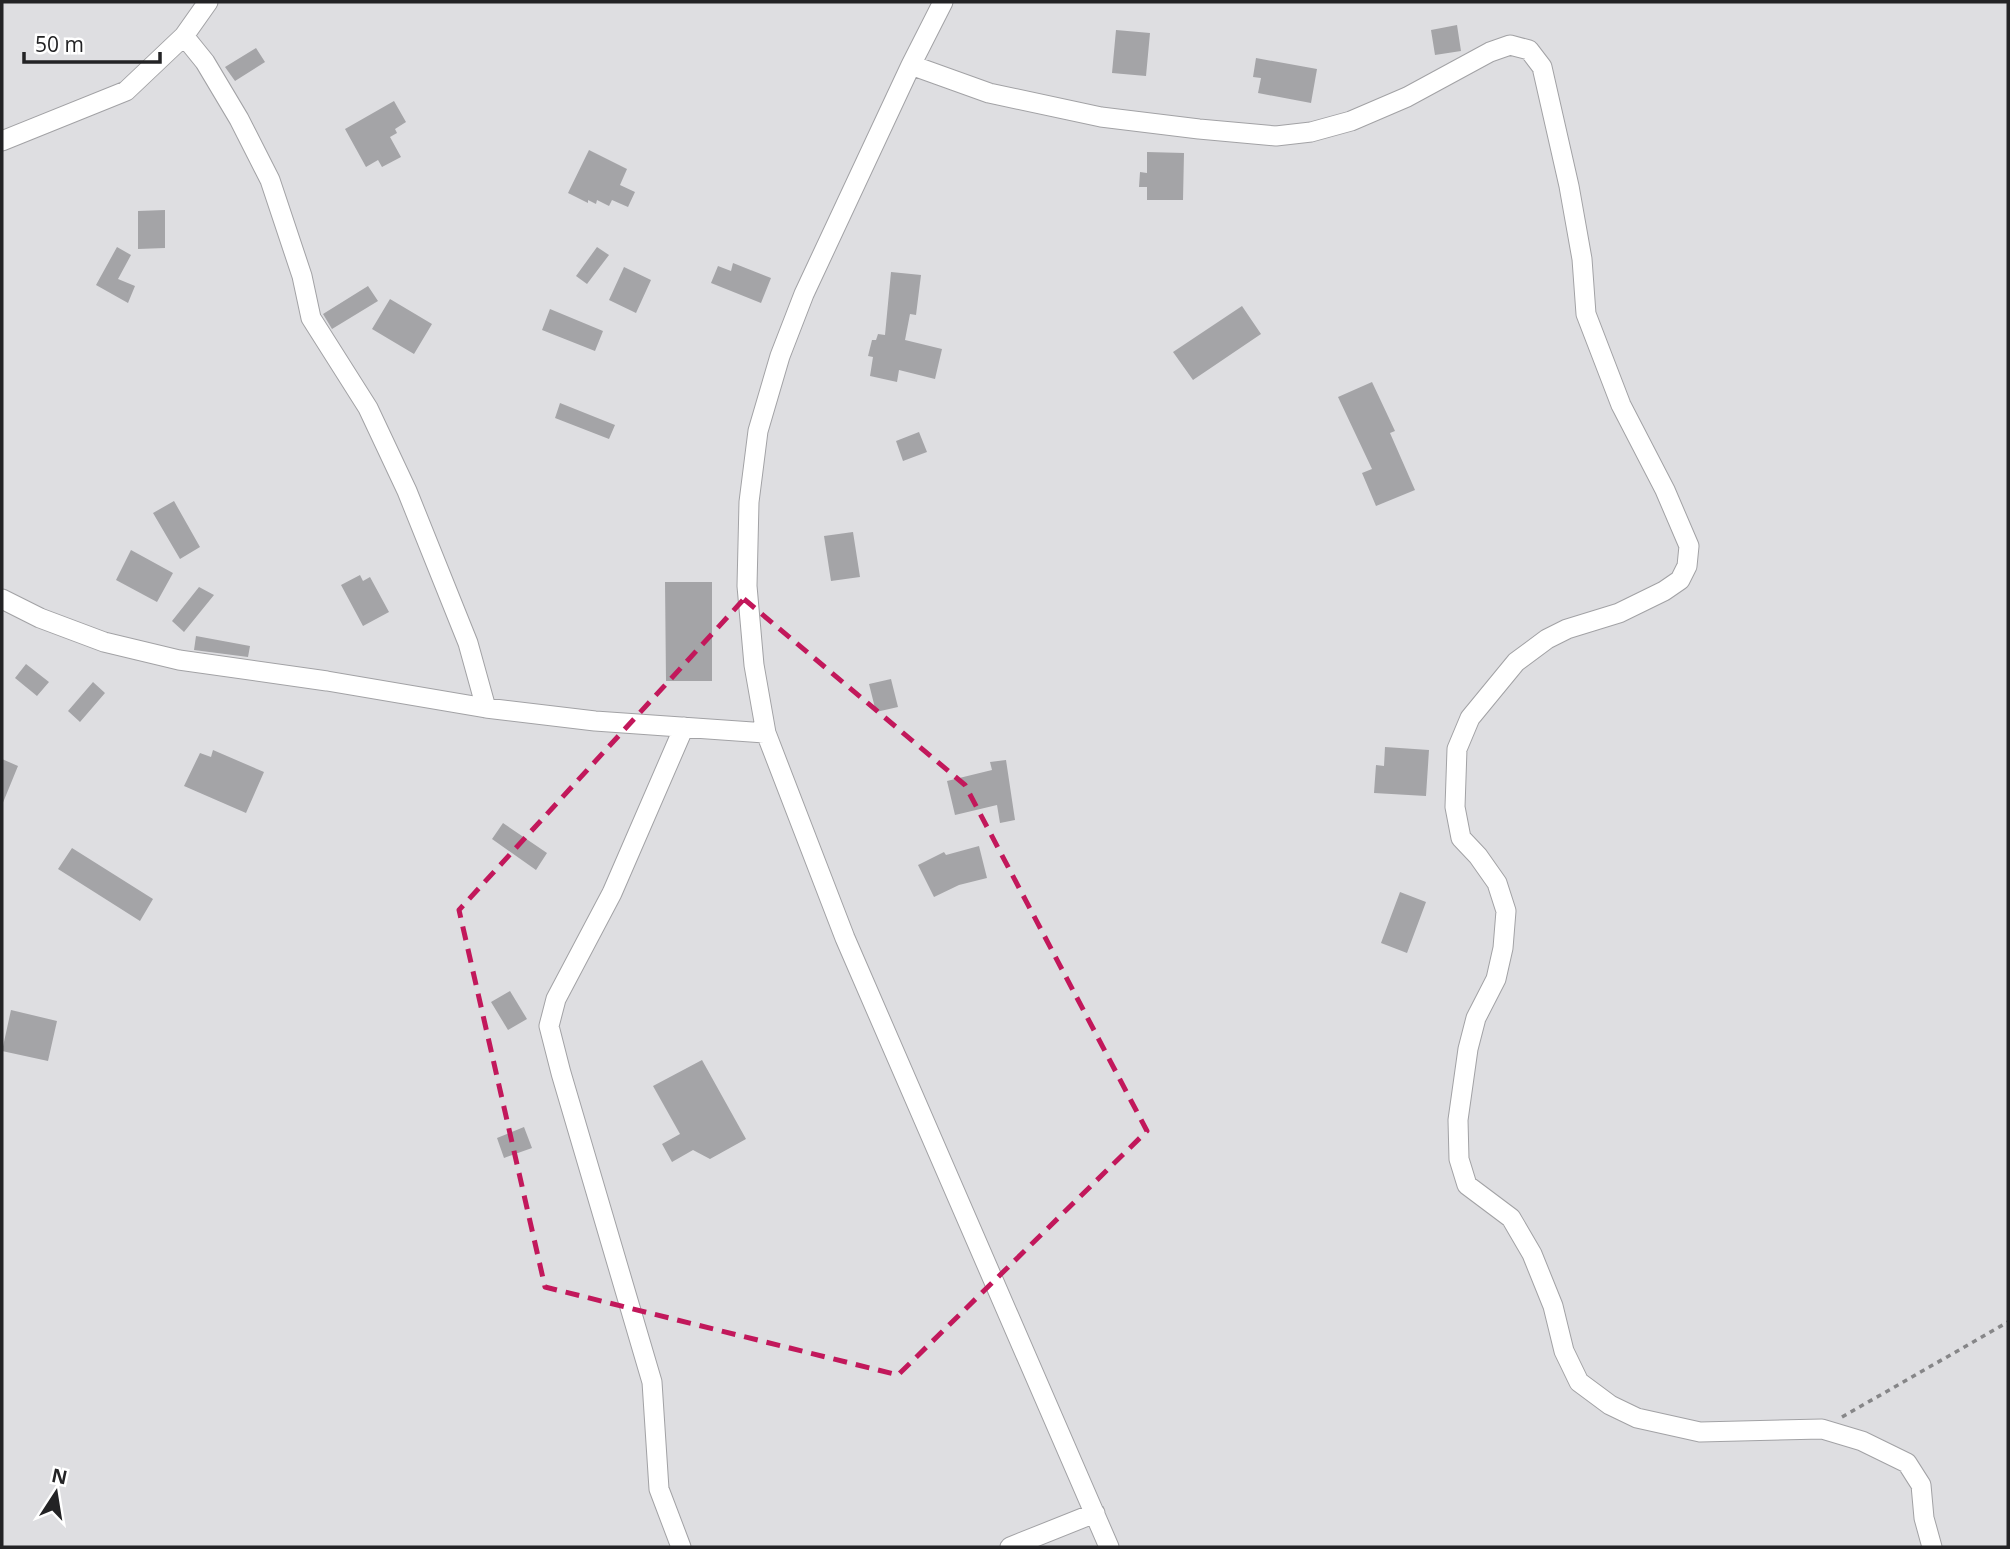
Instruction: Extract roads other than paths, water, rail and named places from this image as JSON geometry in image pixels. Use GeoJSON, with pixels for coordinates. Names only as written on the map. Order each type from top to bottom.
{"type":"FeatureCollection","features":[{"type":"Feature","properties":{"kind":"street"},"geometry":{"type":"LineString","coordinates":[[2,141],[126,91],[184,36],[208,2]]}},
{"type":"Feature","properties":{"kind":"street"},"geometry":{"type":"LineString","coordinates":[[943,2],[804,294],[780,356],[758,431],[748,502],[747,586],[754,664],[766,733],[845,938],[1109,1547]]}},
{"type":"Feature","properties":{"kind":"street"},"geometry":{"type":"LineString","coordinates":[[184,36],[205,62],[239,119],[270,180],[302,276],[311,318],[368,408],[407,491],[468,643],[486,708]]}},
{"type":"Feature","properties":{"kind":"street"},"geometry":{"type":"LineString","coordinates":[[911,65],[989,93],[1101,117],[1199,130],[1276,136],[1311,132],[1351,121],[1407,97],[1490,52],[1510,45],[1529,50],[1542,67],[1569,186],[1581,259],[1586,314],[1621,405],[1665,490],[1689,546],[1687,566],[1680,580],[1664,591],[1619,613],[1566,629],[1547,639],[1516,662],[1469,718],[1457,749],[1455,807],[1461,838],[1497,883],[1506,911],[1503,948],[1496,979],[1476,1018],[1468,1049],[1458,1120],[1459,1159],[1466,1185],[1511,1217],[1532,1254],[1553,1306],[1564,1351],[1579,1382],[1610,1405],[1637,1418],[1700,1432],[1822,1429],[1862,1441],[1906,1463],[1921,1485],[1924,1518],[1932,1547]]}},
{"type":"Feature","properties":{"kind":"street"},"geometry":{"type":"LineString","coordinates":[[2,599],[40,618],[104,642],[179,660],[327,681],[486,708],[595,721],[766,733]]}},
{"type":"Feature","properties":{"kind":"street"},"geometry":{"type":"LineString","coordinates":[[681,1547],[659,1489],[652,1382],[564,1086],[549,1026],[556,999],[612,894],[684,727]]}},
{"type":"Feature","properties":{"kind":"street"},"geometry":{"type":"LineString","coordinates":[[1010,1547],[1095,1513]]}}]}
